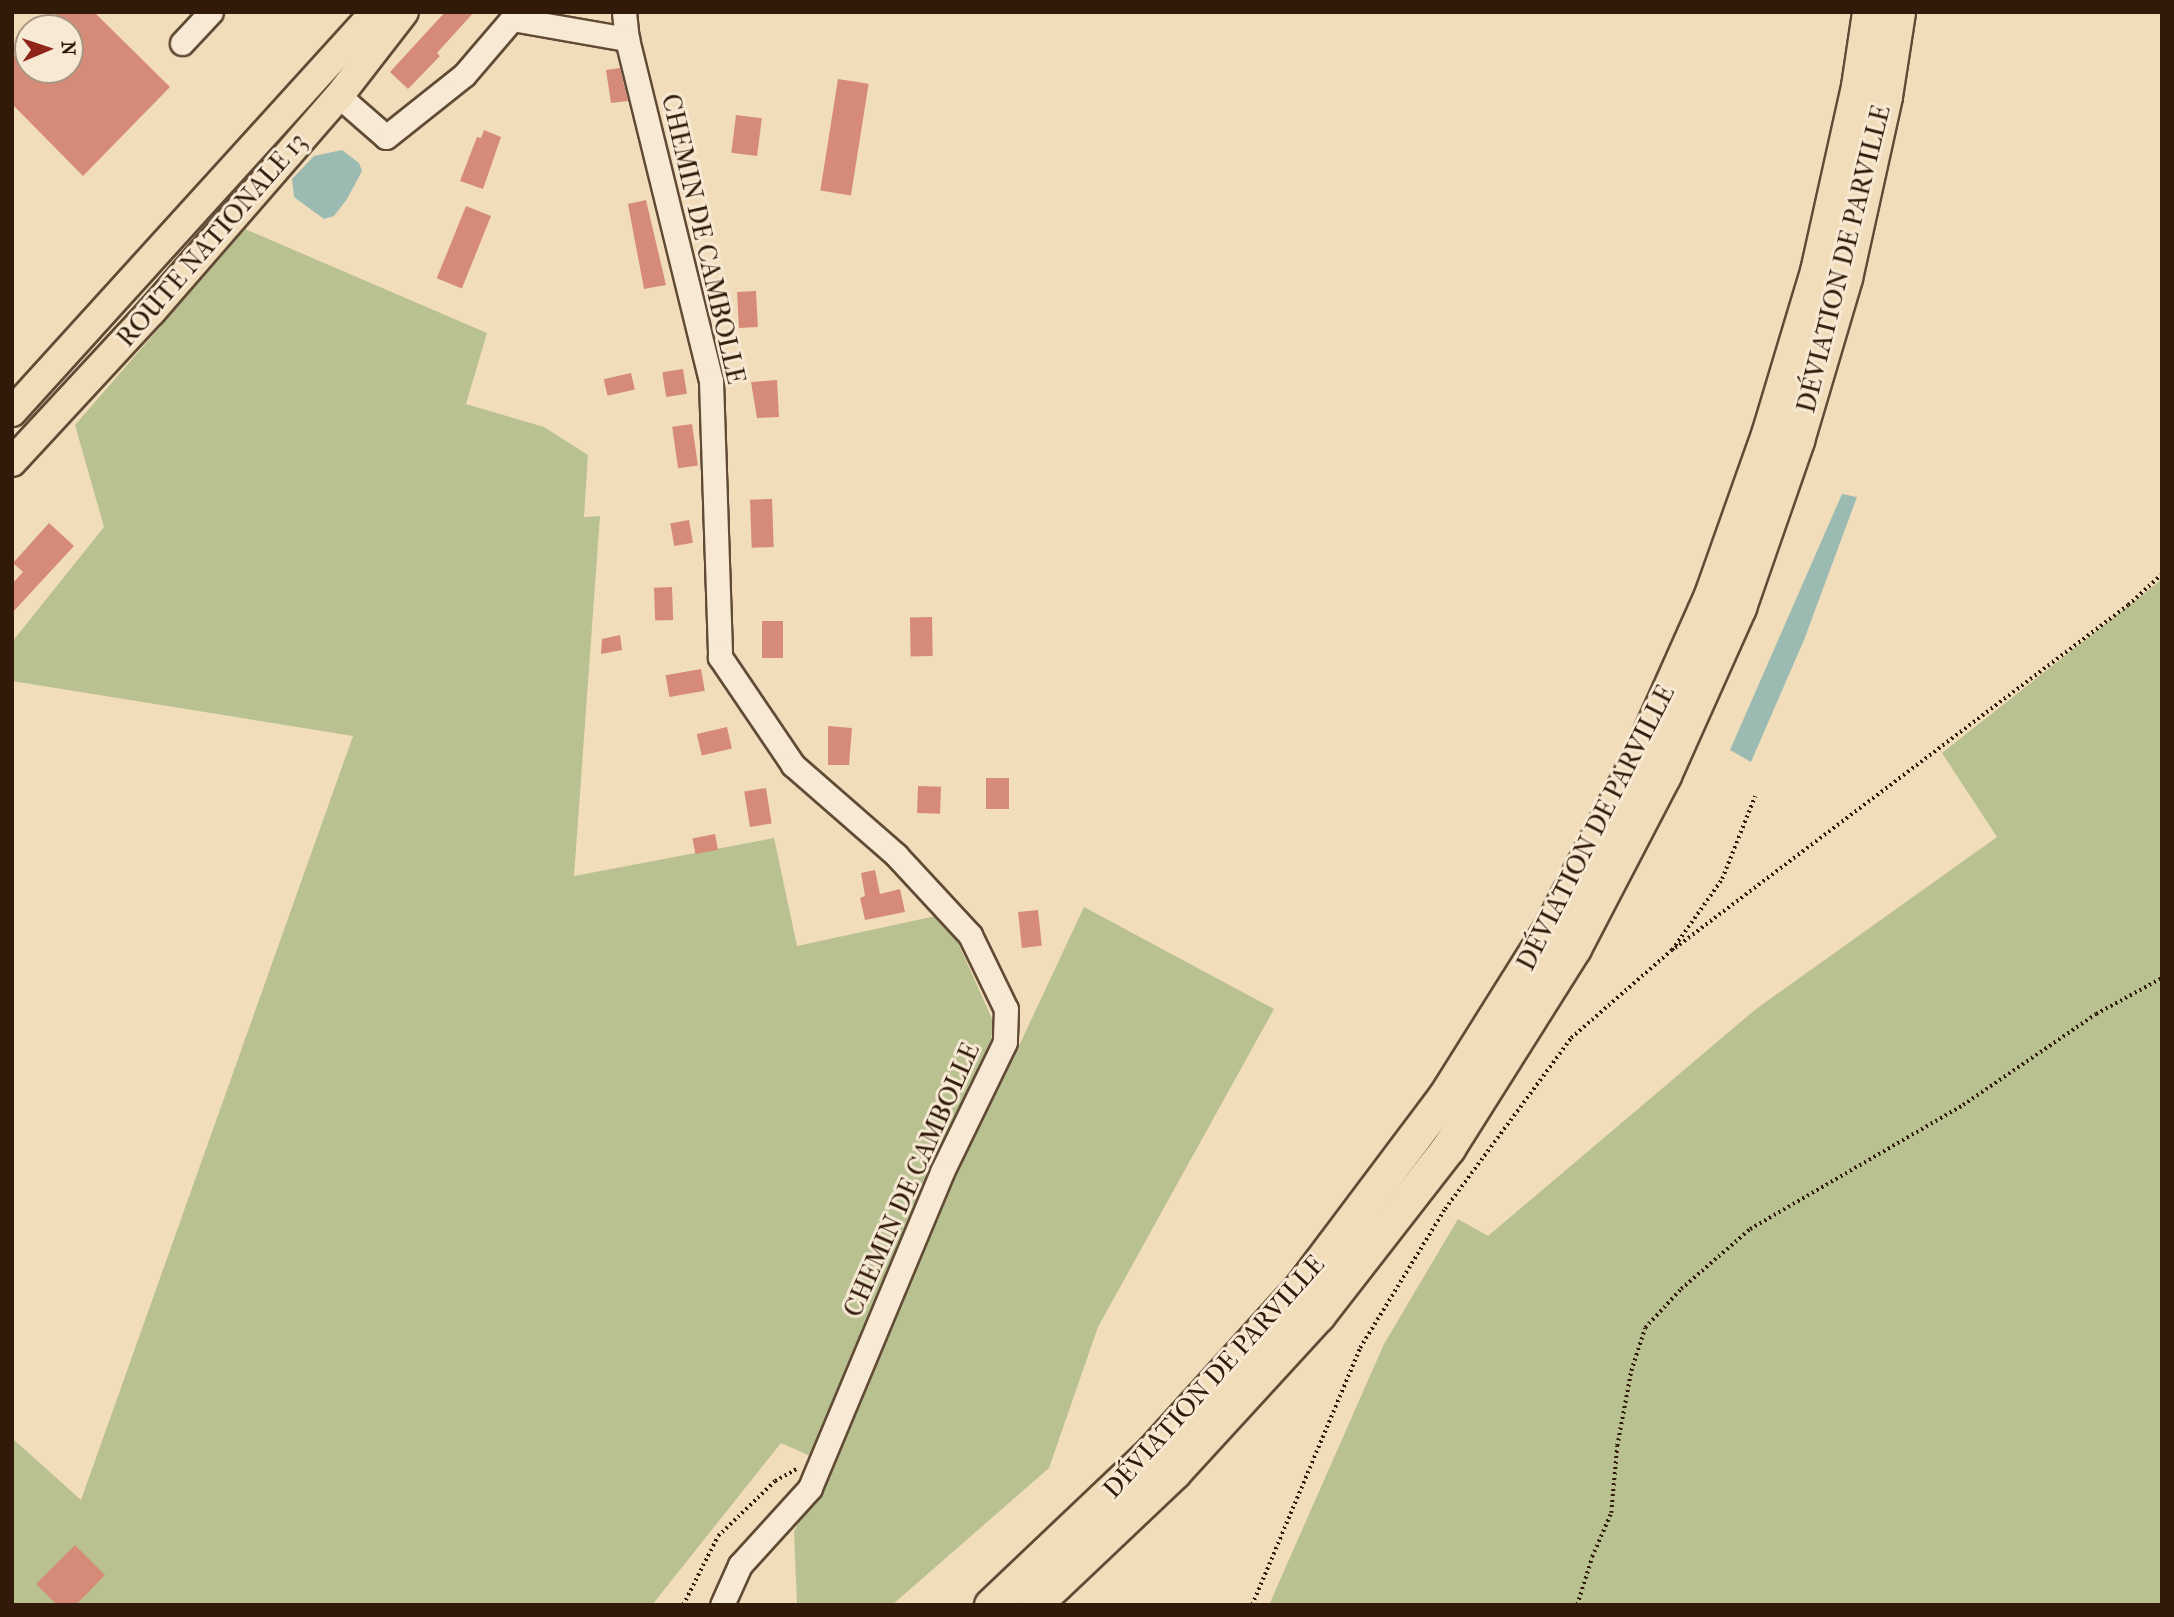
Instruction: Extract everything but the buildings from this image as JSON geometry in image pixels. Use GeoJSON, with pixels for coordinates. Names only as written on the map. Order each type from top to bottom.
{"type":"FeatureCollection","features":[{"type":"Feature","properties":{"kind":"highway","name":"DÉVIATION DE PARVILLE"},"geometry":{"type":"LineString","coordinates":[[991,1605],[1153,1451],[1300,1289],[1445,1096],[1551,927],[1638,759],[1711,595],[1769,431],[1817,271],[1857,86],[1869,12]]}},
{"type":"Feature","properties":{"kind":"highway","name":"DÉVIATION DE PARVILLE"},"geometry":{"type":"LineString","coordinates":[[1034,1605],[1174,1472],[1318,1315],[1448,1148],[1574,948],[1664,775],[1723,643],[1797,440],[1845,278],[1885,96],[1898,12]]}},
{"type":"Feature","properties":{"kind":"main road","name":"ROUTE NATIONALE 13"},"geometry":{"type":"LineString","coordinates":[[12,412],[375,12]]}},
{"type":"Feature","properties":{"kind":"main road","name":"ROUTE NATIONALE 13"},"geometry":{"type":"LineString","coordinates":[[12,462],[150,312],[339,96],[404,12]]}},
{"type":"Feature","properties":{"kind":"street"},"geometry":{"type":"LineString","coordinates":[[182,43],[211,12]]}},
{"type":"Feature","properties":{"kind":"street","name":"CHEMIN DE CAMBOLLE"},"geometry":{"type":"LineString","coordinates":[[624,12],[627,39],[711,382],[720,657],[793,765],[896,855],[970,934],[1006,1009],[1004,1042],[942,1172],[810,1488],[740,1565],[722,1605]]}},
{"type":"Feature","properties":{"kind":"street"},"geometry":{"type":"LineString","coordinates":[[339,96],[386,137],[464,75],[512,19],[627,39]]}},
{"type":"Feature","properties":{"kind":"path"},"geometry":{"type":"LineString","coordinates":[[1252,1605],[1360,1348],[1445,1209],[1571,1038],[1672,950],[2128,605],[2162,574]]}},
{"type":"Feature","properties":{"kind":"path"},"geometry":{"type":"LineString","coordinates":[[1672,950],[1722,879],[1755,796]]}},
{"type":"Feature","properties":{"kind":"path"},"geometry":{"type":"LineString","coordinates":[[1577,1605],[1592,1557],[1611,1513],[1617,1446],[1631,1371],[1645,1328],[1681,1289],[1750,1228],[1963,1105],[2096,1014],[2162,978]]}},
{"type":"Feature","properties":{"kind":"path"},"geometry":{"type":"LineString","coordinates":[[683,1605],[719,1536],[775,1481],[794,1468],[820,1464]]}},
{"type":"Feature","properties":{"kind":"green space"},"geometry":{"type":"Polygon","coordinates":[[[245,229],[487,333],[466,404],[544,427],[588,455],[584,517],[600,516],[574,876],[774,838],[797,946],[945,914],[994,1023],[987,1060],[1010,1065],[1084,907],[1274,1009],[1098,1327],[1049,1468],[892,1605],[797,1605],[794,1532],[826,1463],[781,1443],[652,1605],[12,1605],[12,1438],[81,1500],[353,736],[12,681],[12,642],[104,527],[75,425],[245,229]]]}},
{"type":"Feature","properties":{"kind":"green space"},"geometry":{"type":"Polygon","coordinates":[[[2162,579],[2162,1605],[1269,1605],[1384,1344],[1458,1219],[1488,1236],[1756,1009],[1997,837],[1942,753],[2162,579]]]}},
{"type":"Feature","properties":{"kind":"water"},"geometry":{"type":"Polygon","coordinates":[[[342,150],[359,163],[362,171],[334,216],[324,219],[294,197],[292,179],[314,156],[342,150]]]}},
{"type":"Feature","properties":{"kind":"water"},"geometry":{"type":"Polygon","coordinates":[[[1842,494],[1857,497],[1804,640],[1751,762],[1730,750],[1842,494]]]}}]}
